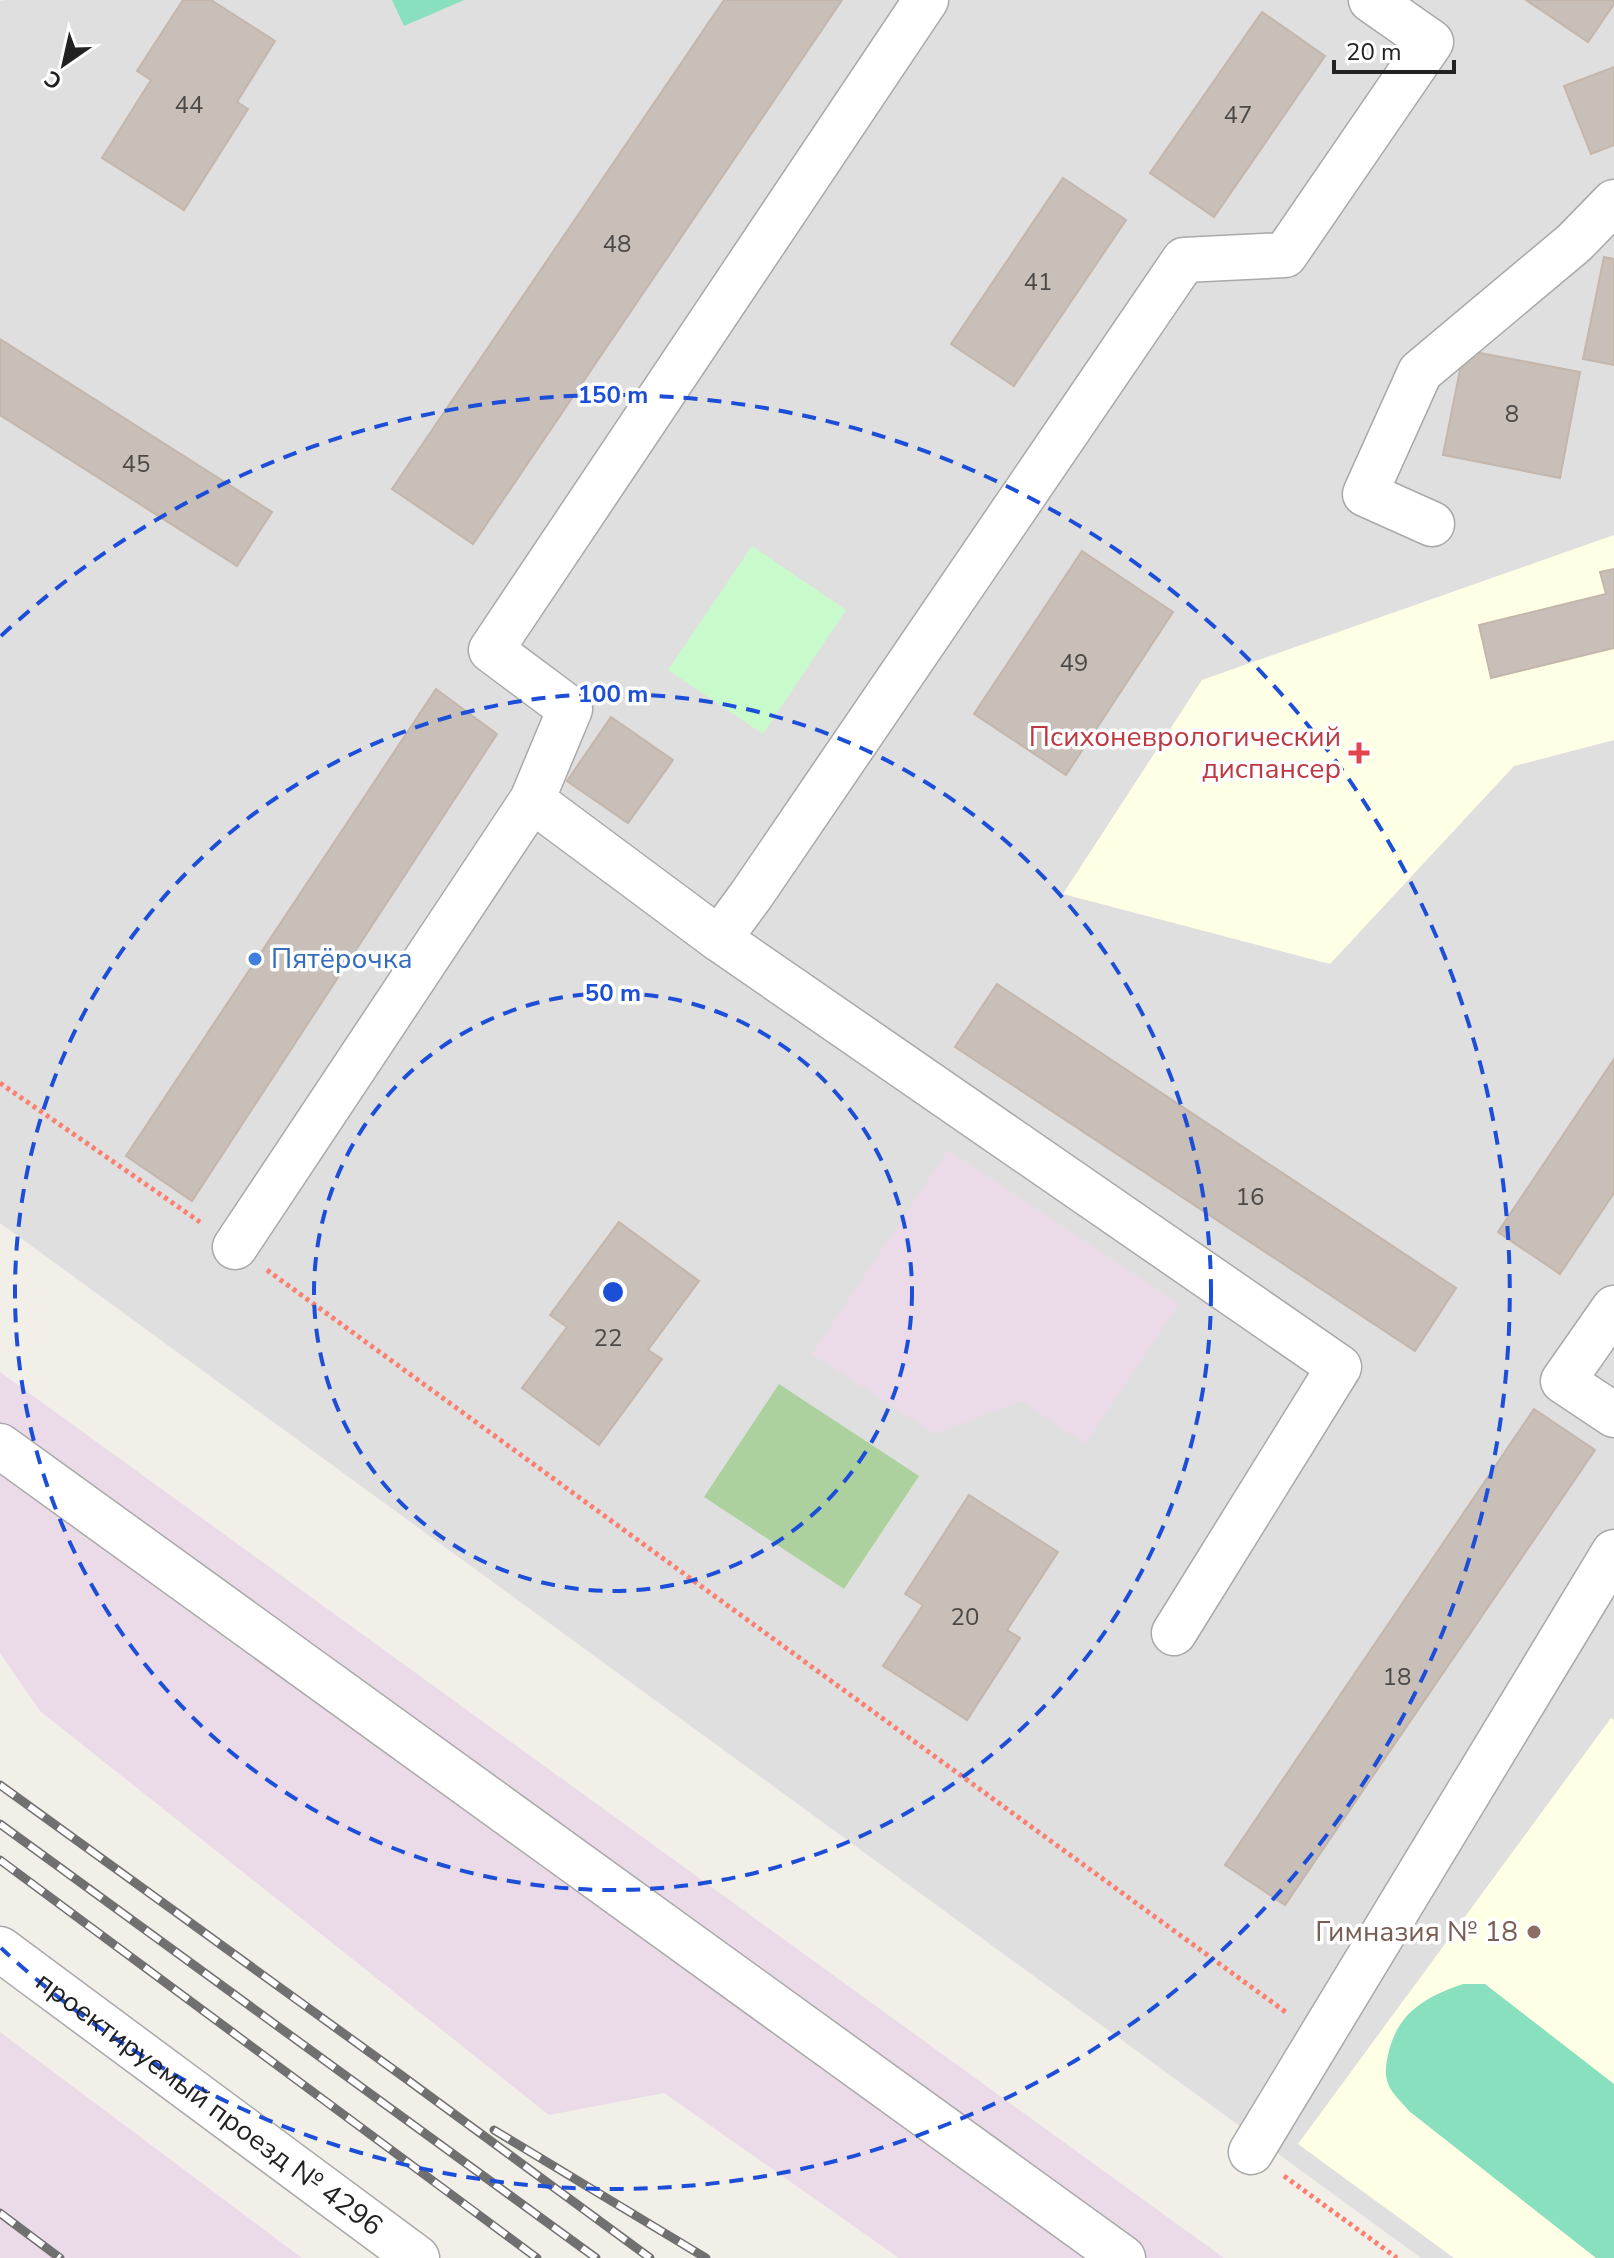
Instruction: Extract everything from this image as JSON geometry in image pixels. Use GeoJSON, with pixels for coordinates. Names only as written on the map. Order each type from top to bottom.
{"type":"FeatureCollection","features":[{"type":"Feature","properties":{"kind":"street"},"geometry":{"type":"LineString","coordinates":[[235,1247],[532,800],[570,709],[491,650],[926,0]]}},
{"type":"Feature","properties":{"kind":"street"},"geometry":{"type":"LineString","coordinates":[[719,939],[1184,260],[1285,255],[1431,42],[1371,0]]}},
{"type":"Feature","properties":{"kind":"street"},"geometry":{"type":"LineString","coordinates":[[1432,524],[1365,494],[1420,372],[1574,243],[1614,202]]}},
{"type":"Feature","properties":{"kind":"street"},"geometry":{"type":"LineString","coordinates":[[532,800],[719,939],[1339,1367],[1174,1633]]}},
{"type":"Feature","properties":{"kind":"street"},"geometry":{"type":"LineString","coordinates":[[1614,1308],[1563,1381],[1614,1415]]}},
{"type":"Feature","properties":{"kind":"street"},"geometry":{"type":"LineString","coordinates":[[0,1446],[1123,2258]]}},
{"type":"Feature","properties":{"kind":"street"},"geometry":{"type":"LineString","coordinates":[[1251,2152],[1614,1552]]}},
{"type":"Feature","properties":{"kind":"street","name":"проектируемый проезд № 4296"},"geometry":{"type":"LineString","coordinates":[[0,1949],[417,2258]]}},
{"type":"Feature","properties":{"kind":"path"},"geometry":{"type":"LineString","coordinates":[[0,1083],[235,1247],[1321,2037]]}},
{"type":"Feature","properties":{"kind":"path"},"geometry":{"type":"LineString","coordinates":[[1251,2152],[1397,2258]]}},
{"type":"Feature","properties":{"kind":"shaded area"},"geometry":{"type":"Polygon","coordinates":[[[1614,0],[1614,2258],[1421,2258],[0,1223],[0,1],[1614,0]]]}},
{"type":"Feature","properties":{"kind":"shaded area","name":"Психоневрологический диспансер"},"geometry":{"type":"Polygon","coordinates":[[[1614,535],[1614,740],[1514,766],[1330,964],[1063,894],[1202,680],[1614,535]]]}},
{"type":"Feature","properties":{"kind":"shaded area"},"geometry":{"type":"Polygon","coordinates":[[[948,1150],[1179,1304],[1085,1444],[1021,1401],[935,1434],[812,1354],[948,1150]]]}},
{"type":"Feature","properties":{"kind":"shaded area"},"geometry":{"type":"Polygon","coordinates":[[[0,1372],[1224,2258],[899,2258],[664,2093],[549,2115],[40,1711],[0,1653],[0,1372]]]}},
{"type":"Feature","properties":{"kind":"shaded area","name":"Гимназия № 18"},"geometry":{"type":"Polygon","coordinates":[[[1611,1718],[1614,1720],[1614,2258],[1454,2258],[1298,2144],[1611,1718]]]}},
{"type":"Feature","properties":{"kind":"shaded area"},"geometry":{"type":"Polygon","coordinates":[[[0,2032],[302,2258],[0,2258],[0,2032]]]}},
{"type":"Feature","properties":{"kind":"green space"},"geometry":{"type":"Polygon","coordinates":[[[392,0],[464,0],[404,26],[392,0]]]}},
{"type":"Feature","properties":{"kind":"green space"},"geometry":{"type":"Polygon","coordinates":[[[752,546],[846,610],[763,734],[668,670],[752,546]]]}},
{"type":"Feature","properties":{"kind":"green space"},"geometry":{"type":"Polygon","coordinates":[[[779,1384],[919,1476],[844,1589],[704,1497],[779,1384]]]}},
{"type":"Feature","properties":{"kind":"green space"},"geometry":{"type":"Polygon","coordinates":[[[1463,1984],[1485,1984],[1614,2084],[1614,2258],[1596,2258],[1409,2111],[1391,2089],[1386,2078],[1386,2066],[1398,2028],[1425,2001],[1463,1984]]]}},
{"type":"Feature","properties":{"kind":"building"},"geometry":{"type":"Polygon","coordinates":[[[183,0],[211,0],[275,41],[237,102],[248,109],[184,210],[102,158],[151,80],[137,71],[183,0]]]}},
{"type":"Feature","properties":{"kind":"building"},"geometry":{"type":"Polygon","coordinates":[[[724,0],[842,0],[473,544],[392,489],[724,0]]]}},
{"type":"Feature","properties":{"kind":"building"},"geometry":{"type":"Polygon","coordinates":[[[1526,0],[1614,0],[1614,4],[1588,42],[1526,0]]]}},
{"type":"Feature","properties":{"kind":"building"},"geometry":{"type":"Polygon","coordinates":[[[1262,12],[1325,56],[1214,217],[1150,173],[1262,12]]]}},
{"type":"Feature","properties":{"kind":"building"},"geometry":{"type":"Polygon","coordinates":[[[1614,67],[1614,145],[1591,154],[1564,86],[1614,67]]]}},
{"type":"Feature","properties":{"kind":"building"},"geometry":{"type":"Polygon","coordinates":[[[1063,178],[1126,220],[1014,386],[951,344],[1063,178]]]}},
{"type":"Feature","properties":{"kind":"building"},"geometry":{"type":"Polygon","coordinates":[[[1604,257],[1614,259],[1614,365],[1583,359],[1604,257]]]}},
{"type":"Feature","properties":{"kind":"building"},"geometry":{"type":"Polygon","coordinates":[[[0,339],[272,512],[237,566],[0,415],[0,339]]]}},
{"type":"Feature","properties":{"kind":"building"},"geometry":{"type":"Polygon","coordinates":[[[1464,350],[1580,372],[1560,478],[1443,455],[1464,350]]]}},
{"type":"Feature","properties":{"kind":"building"},"geometry":{"type":"Polygon","coordinates":[[[1082,551],[1173,612],[1066,775],[974,714],[1082,551]]]}},
{"type":"Feature","properties":{"kind":"building"},"geometry":{"type":"Polygon","coordinates":[[[1614,569],[1614,648],[1491,678],[1479,625],[1606,594],[1600,572],[1614,569]]]}},
{"type":"Feature","properties":{"kind":"building"},"geometry":{"type":"Polygon","coordinates":[[[436,689],[497,734],[192,1201],[126,1156],[436,689]]]}},
{"type":"Feature","properties":{"kind":"building"},"geometry":{"type":"Polygon","coordinates":[[[611,717],[673,760],[628,823],[567,781],[611,717]]]}},
{"type":"Feature","properties":{"kind":"building"},"geometry":{"type":"Polygon","coordinates":[[[997,984],[1456,1288],[1415,1351],[955,1047],[997,984]]]}},
{"type":"Feature","properties":{"kind":"building"},"geometry":{"type":"Polygon","coordinates":[[[1614,1059],[1614,1193],[1560,1274],[1498,1232],[1614,1059]]]}},
{"type":"Feature","properties":{"kind":"building"},"geometry":{"type":"Polygon","coordinates":[[[619,1222],[699,1281],[648,1350],[662,1359],[599,1445],[522,1388],[567,1327],[550,1315],[619,1222]]]}},
{"type":"Feature","properties":{"kind":"building"},"geometry":{"type":"Polygon","coordinates":[[[1534,1409],[1595,1450],[1285,1905],[1225,1865],[1534,1409]]]}},
{"type":"Feature","properties":{"kind":"building"},"geometry":{"type":"Polygon","coordinates":[[[969,1495],[1058,1552],[1007,1630],[1020,1638],[967,1720],[883,1666],[923,1605],[905,1594],[969,1495]]]}},
{"type":"Feature","properties":{"kind":"railway"},"geometry":{"type":"LineString","coordinates":[[0,1785],[650,2258]]}},
{"type":"Feature","properties":{"kind":"railway"},"geometry":{"type":"LineString","coordinates":[[0,1824],[596,2258]]}},
{"type":"Feature","properties":{"kind":"railway"},"geometry":{"type":"LineString","coordinates":[[0,1860],[537,2258]]}},
{"type":"Feature","properties":{"kind":"railway"},"geometry":{"type":"LineString","coordinates":[[494,2130],[706,2258]]}},
{"type":"Feature","properties":{"kind":"railway"},"geometry":{"type":"LineString","coordinates":[[0,2213],[60,2258]]}},
{"type":"Feature","properties":{"kind":"place","name":"Психоневрологический диспансер"},"geometry":{"type":"Point","coordinates":[1359,753]}},
{"type":"Feature","properties":{"kind":"place","name":"Пятёрочка"},"geometry":{"type":"Point","coordinates":[255,959]}},
{"type":"Feature","properties":{"kind":"place","name":"Гимназия № 18"},"geometry":{"type":"Point","coordinates":[1534,1932]}}]}
